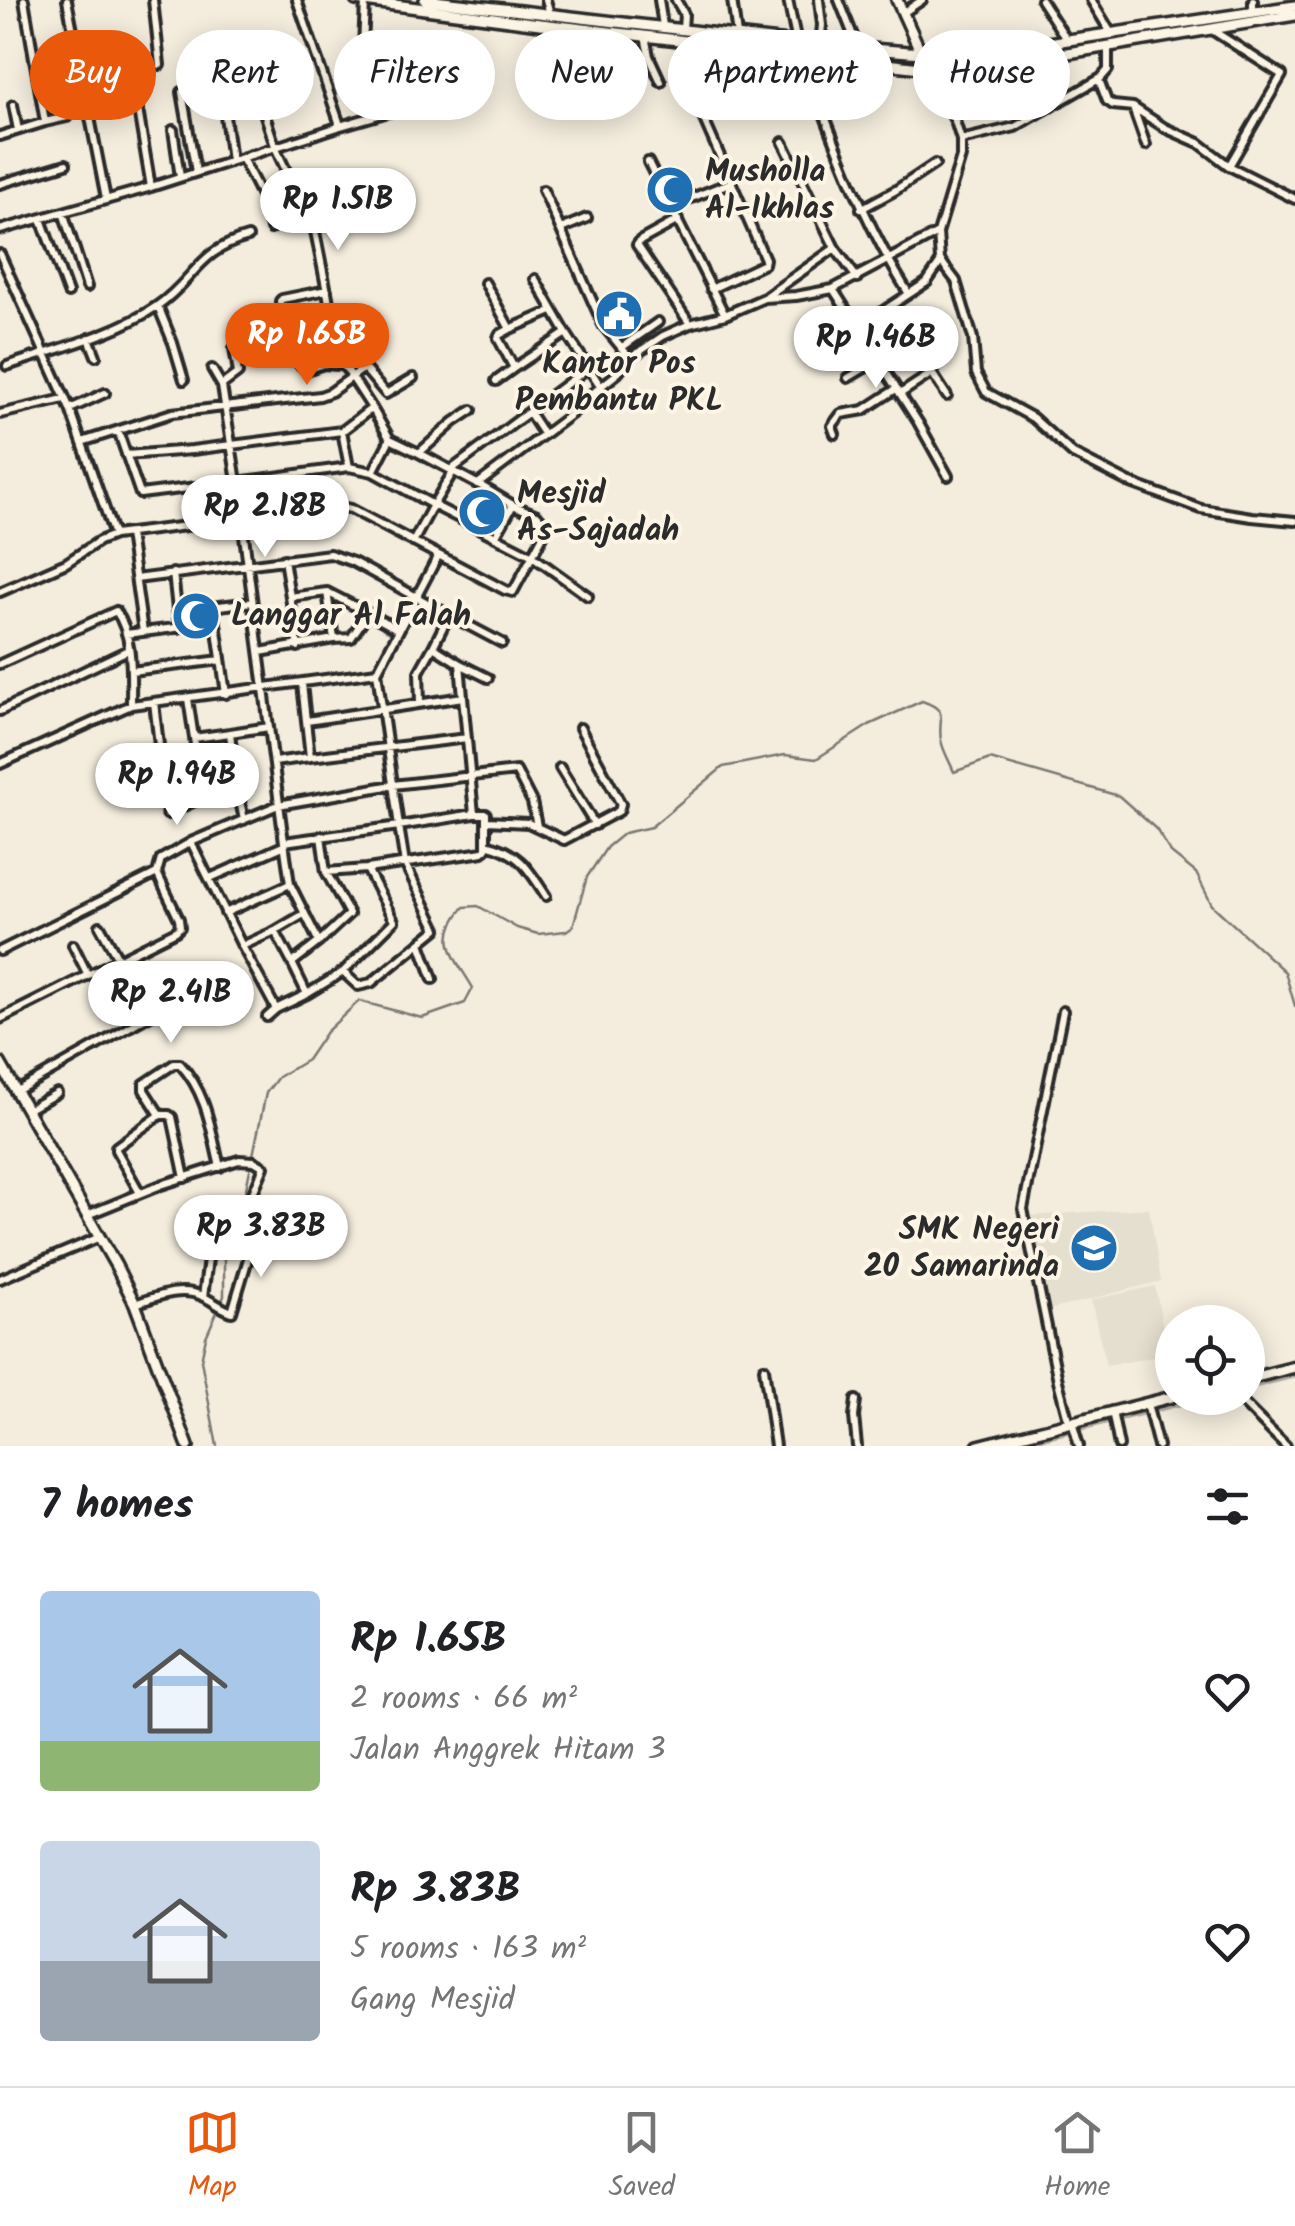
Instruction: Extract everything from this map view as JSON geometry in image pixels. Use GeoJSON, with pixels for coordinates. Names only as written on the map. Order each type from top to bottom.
{"type":"FeatureCollection","features":[{"type":"Feature","properties":{"kind":"main road"},"geometry":{"type":"LineString","coordinates":[[425,0],[532,18],[545,25],[594,30]]}},
{"type":"Feature","properties":{"kind":"main road"},"geometry":{"type":"LineString","coordinates":[[898,0],[913,35]]}},
{"type":"Feature","properties":{"kind":"main road"},"geometry":{"type":"LineString","coordinates":[[360,1],[532,18],[550,14],[699,30]]}},
{"type":"Feature","properties":{"kind":"main road"},"geometry":{"type":"LineString","coordinates":[[1138,36],[1290,4]]}},
{"type":"Feature","properties":{"kind":"main road"},"geometry":{"type":"LineString","coordinates":[[1070,50],[1110,40],[1211,30],[1295,15]]}},
{"type":"Feature","properties":{"kind":"main road"},"geometry":{"type":"LineString","coordinates":[[1070,40],[1110,40]]}},
{"type":"Feature","properties":{"kind":"main road"},"geometry":{"type":"LineString","coordinates":[[0,1064],[135,1304],[188,1446]]}},
{"type":"Feature","properties":{"kind":"main road"},"geometry":{"type":"LineString","coordinates":[[1265,1374],[1295,1366]]}},
{"type":"Feature","properties":{"kind":"main road"},"geometry":{"type":"LineString","coordinates":[[978,1446],[1155,1401]]}},
{"type":"Feature","properties":{"kind":"street"},"geometry":{"type":"LineString","coordinates":[[24,0],[45,122]]}},
{"type":"Feature","properties":{"kind":"street"},"geometry":{"type":"LineString","coordinates":[[67,0],[73,30]]}},
{"type":"Feature","properties":{"kind":"street"},"geometry":{"type":"LineString","coordinates":[[153,0],[160,65]]}},
{"type":"Feature","properties":{"kind":"street"},"geometry":{"type":"LineString","coordinates":[[297,0],[339,126]]}},
{"type":"Feature","properties":{"kind":"street"},"geometry":{"type":"LineString","coordinates":[[546,0],[550,14]]}},
{"type":"Feature","properties":{"kind":"street"},"geometry":{"type":"LineString","coordinates":[[659,0],[663,26]]}},
{"type":"Feature","properties":{"kind":"street"},"geometry":{"type":"LineString","coordinates":[[676,0],[684,14],[684,28]]}},
{"type":"Feature","properties":{"kind":"street"},"geometry":{"type":"LineString","coordinates":[[732,0],[736,30]]}},
{"type":"Feature","properties":{"kind":"street"},"geometry":{"type":"LineString","coordinates":[[788,0],[794,30]]}},
{"type":"Feature","properties":{"kind":"street"},"geometry":{"type":"LineString","coordinates":[[819,0],[822,30]]}},
{"type":"Feature","properties":{"kind":"street"},"geometry":{"type":"LineString","coordinates":[[840,0],[851,30]]}},
{"type":"Feature","properties":{"kind":"street"},"geometry":{"type":"LineString","coordinates":[[904,13],[922,0]]}},
{"type":"Feature","properties":{"kind":"street"},"geometry":{"type":"LineString","coordinates":[[1042,0],[1061,30]]}},
{"type":"Feature","properties":{"kind":"street"},"geometry":{"type":"LineString","coordinates":[[961,140],[1014,126],[1105,76],[1110,40],[1090,0]]}},
{"type":"Feature","properties":{"kind":"street"},"geometry":{"type":"LineString","coordinates":[[1253,12],[1254,0]]}},
{"type":"Feature","properties":{"kind":"street"},"geometry":{"type":"LineString","coordinates":[[360,1],[361,30]]}},
{"type":"Feature","properties":{"kind":"street"},"geometry":{"type":"LineString","coordinates":[[545,25],[547,30]]}},
{"type":"Feature","properties":{"kind":"street"},"geometry":{"type":"LineString","coordinates":[[1211,30],[1282,75],[1229,166]]}},
{"type":"Feature","properties":{"kind":"street"},"geometry":{"type":"LineString","coordinates":[[648,52],[660,82]]}},
{"type":"Feature","properties":{"kind":"street"},"geometry":{"type":"LineString","coordinates":[[1099,80],[1113,105],[1133,108],[1199,143],[1229,166],[1295,199]]}},
{"type":"Feature","properties":{"kind":"street"},"geometry":{"type":"LineString","coordinates":[[13,105],[18,130]]}},
{"type":"Feature","properties":{"kind":"street"},"geometry":{"type":"LineString","coordinates":[[1133,108],[1146,145]]}},
{"type":"Feature","properties":{"kind":"street"},"geometry":{"type":"LineString","coordinates":[[0,136],[54,120]]}},
{"type":"Feature","properties":{"kind":"street"},"geometry":{"type":"LineString","coordinates":[[91,120],[106,199]]}},
{"type":"Feature","properties":{"kind":"street"},"geometry":{"type":"LineString","coordinates":[[139,120],[150,187]]}},
{"type":"Feature","properties":{"kind":"street"},"geometry":{"type":"LineString","coordinates":[[187,120],[196,172]]}},
{"type":"Feature","properties":{"kind":"street"},"geometry":{"type":"LineString","coordinates":[[226,120],[231,161]]}},
{"type":"Feature","properties":{"kind":"street"},"geometry":{"type":"LineString","coordinates":[[0,592],[66,563],[114,536],[346,508],[511,592],[516,590],[543,536],[544,523],[536,515],[390,439],[336,358],[312,216],[276,149],[266,120]]}},
{"type":"Feature","properties":{"kind":"street"},"geometry":{"type":"LineString","coordinates":[[0,230],[276,149],[360,120]]}},
{"type":"Feature","properties":{"kind":"street"},"geometry":{"type":"LineString","coordinates":[[705,120],[765,263],[711,289]]}},
{"type":"Feature","properties":{"kind":"street"},"geometry":{"type":"LineString","coordinates":[[827,120],[862,209],[909,294]]}},
{"type":"Feature","properties":{"kind":"street"},"geometry":{"type":"LineString","coordinates":[[954,120],[961,140],[960,157],[938,233],[941,262],[956,281],[973,338],[976,373],[986,392],[1033,418],[1073,454],[1128,482],[1201,508],[1295,521]]}},
{"type":"Feature","properties":{"kind":"street"},"geometry":{"type":"LineString","coordinates":[[172,130],[180,178]]}},
{"type":"Feature","properties":{"kind":"street"},"geometry":{"type":"LineString","coordinates":[[784,142],[836,248],[856,278]]}},
{"type":"Feature","properties":{"kind":"street"},"geometry":{"type":"LineString","coordinates":[[242,158],[268,208],[271,229]]}},
{"type":"Feature","properties":{"kind":"street"},"geometry":{"type":"LineString","coordinates":[[648,162],[725,315]]}},
{"type":"Feature","properties":{"kind":"street"},"geometry":{"type":"LineString","coordinates":[[0,184],[66,164]]}},
{"type":"Feature","properties":{"kind":"street"},"geometry":{"type":"LineString","coordinates":[[862,209],[935,164]]}},
{"type":"Feature","properties":{"kind":"street"},"geometry":{"type":"LineString","coordinates":[[672,206],[732,182]]}},
{"type":"Feature","properties":{"kind":"street"},"geometry":{"type":"LineString","coordinates":[[544,190],[603,325],[630,358]]}},
{"type":"Feature","properties":{"kind":"street"},"geometry":{"type":"LineString","coordinates":[[64,212],[87,287]]}},
{"type":"Feature","properties":{"kind":"street"},"geometry":{"type":"LineString","coordinates":[[561,229],[587,218]]}},
{"type":"Feature","properties":{"kind":"street"},"geometry":{"type":"LineString","coordinates":[[41,219],[68,294]]}},
{"type":"Feature","properties":{"kind":"street"},"geometry":{"type":"LineString","coordinates":[[678,220],[637,245],[690,324]]}},
{"type":"Feature","properties":{"kind":"street"},"geometry":{"type":"LineString","coordinates":[[764,298],[833,288],[938,233]]}},
{"type":"Feature","properties":{"kind":"street"},"geometry":{"type":"LineString","coordinates":[[7,366],[89,338],[158,306],[214,250],[248,238]]}},
{"type":"Feature","properties":{"kind":"street"},"geometry":{"type":"LineString","coordinates":[[478,484],[574,412],[643,347],[690,324],[725,315],[764,298],[836,248]]}},
{"type":"Feature","properties":{"kind":"street"},"geometry":{"type":"LineString","coordinates":[[0,254],[70,409],[114,536]]}},
{"type":"Feature","properties":{"kind":"street"},"geometry":{"type":"LineString","coordinates":[[857,328],[927,282],[941,262]]}},
{"type":"Feature","properties":{"kind":"street"},"geometry":{"type":"LineString","coordinates":[[535,279],[601,387]]}},
{"type":"Feature","properties":{"kind":"street"},"geometry":{"type":"LineString","coordinates":[[485,283],[510,330]]}},
{"type":"Feature","properties":{"kind":"street"},"geometry":{"type":"LineString","coordinates":[[833,288],[948,476]]}},
{"type":"Feature","properties":{"kind":"street"},"geometry":{"type":"LineString","coordinates":[[281,311],[282,298],[327,290]]}},
{"type":"Feature","properties":{"kind":"street"},"geometry":{"type":"LineString","coordinates":[[158,306],[184,380]]}},
{"type":"Feature","properties":{"kind":"street"},"geometry":{"type":"LineString","coordinates":[[889,308],[947,396]]}},
{"type":"Feature","properties":{"kind":"street"},"geometry":{"type":"LineString","coordinates":[[514,368],[499,335],[552,311]]}},
{"type":"Feature","properties":{"kind":"street"},"geometry":{"type":"LineString","coordinates":[[620,348],[658,322]]}},
{"type":"Feature","properties":{"kind":"street"},"geometry":{"type":"LineString","coordinates":[[496,381],[566,334]]}},
{"type":"Feature","properties":{"kind":"street"},"geometry":{"type":"LineString","coordinates":[[89,338],[96,356]]}},
{"type":"Feature","properties":{"kind":"street"},"geometry":{"type":"LineString","coordinates":[[222,385],[238,373],[234,348]]}},
{"type":"Feature","properties":{"kind":"street"},"geometry":{"type":"LineString","coordinates":[[295,360],[307,370],[324,364],[342,365]]}},
{"type":"Feature","properties":{"kind":"street"},"geometry":{"type":"LineString","coordinates":[[848,378],[878,360]]}},
{"type":"Feature","properties":{"kind":"street"},"geometry":{"type":"LineString","coordinates":[[413,542],[452,471],[588,368]]}},
{"type":"Feature","properties":{"kind":"street"},"geometry":{"type":"LineString","coordinates":[[212,369],[222,385],[232,445],[290,884],[318,942]]}},
{"type":"Feature","properties":{"kind":"street"},"geometry":{"type":"LineString","coordinates":[[82,442],[162,415],[320,396],[366,369],[388,394],[413,378]]}},
{"type":"Feature","properties":{"kind":"street"},"geometry":{"type":"LineString","coordinates":[[835,434],[832,426],[842,414],[864,410],[932,373]]}},
{"type":"Feature","properties":{"kind":"street"},"geometry":{"type":"LineString","coordinates":[[560,390],[574,412]]}},
{"type":"Feature","properties":{"kind":"street"},"geometry":{"type":"LineString","coordinates":[[70,409],[104,393]]}},
{"type":"Feature","properties":{"kind":"street"},"geometry":{"type":"LineString","coordinates":[[0,414],[64,399]]}},
{"type":"Feature","properties":{"kind":"street"},"geometry":{"type":"LineString","coordinates":[[126,456],[342,430],[372,408]]}},
{"type":"Feature","properties":{"kind":"street"},"geometry":{"type":"LineString","coordinates":[[419,453],[472,410]]}},
{"type":"Feature","properties":{"kind":"street"},"geometry":{"type":"LineString","coordinates":[[529,412],[544,435]]}},
{"type":"Feature","properties":{"kind":"street"},"geometry":{"type":"LineString","coordinates":[[118,430],[141,494],[349,468],[373,472],[532,555],[588,596]]}},
{"type":"Feature","properties":{"kind":"street"},"geometry":{"type":"LineString","coordinates":[[342,430],[349,468]]}},
{"type":"Feature","properties":{"kind":"street"},"geometry":{"type":"LineString","coordinates":[[373,472],[390,439]]}},
{"type":"Feature","properties":{"kind":"street"},"geometry":{"type":"LineString","coordinates":[[495,536],[513,505]]}},
{"type":"Feature","properties":{"kind":"street"},"geometry":{"type":"LineString","coordinates":[[129,534],[143,632]]}},
{"type":"Feature","properties":{"kind":"street"},"geometry":{"type":"LineString","coordinates":[[136,578],[336,555],[502,643]]}},
{"type":"Feature","properties":{"kind":"street"},"geometry":{"type":"LineString","coordinates":[[342,972],[355,986],[364,986],[438,927],[405,864],[377,672],[438,556]]}},
{"type":"Feature","properties":{"kind":"street"},"geometry":{"type":"LineString","coordinates":[[284,558],[298,647]]}},
{"type":"Feature","properties":{"kind":"street"},"geometry":{"type":"LineString","coordinates":[[173,573],[179,628]]}},
{"type":"Feature","properties":{"kind":"street"},"geometry":{"type":"LineString","coordinates":[[290,596],[327,592],[399,630]]}},
{"type":"Feature","properties":{"kind":"street"},"geometry":{"type":"LineString","coordinates":[[327,592],[334,639]]}},
{"type":"Feature","properties":{"kind":"street"},"geometry":{"type":"LineString","coordinates":[[178,611],[252,602]]}},
{"type":"Feature","properties":{"kind":"street"},"geometry":{"type":"LineString","coordinates":[[214,606],[226,694]]}},
{"type":"Feature","properties":{"kind":"street"},"geometry":{"type":"LineString","coordinates":[[0,664],[115,611],[120,614],[126,634],[131,705]]}},
{"type":"Feature","properties":{"kind":"street"},"geometry":{"type":"LineString","coordinates":[[260,652],[353,637],[368,612]]}},
{"type":"Feature","properties":{"kind":"street"},"geometry":{"type":"LineString","coordinates":[[420,702],[419,672],[450,615]]}},
{"type":"Feature","properties":{"kind":"street"},"geometry":{"type":"LineString","coordinates":[[126,634],[216,623]]}},
{"type":"Feature","properties":{"kind":"street"},"geometry":{"type":"LineString","coordinates":[[433,648],[488,678]]}},
{"type":"Feature","properties":{"kind":"street"},"geometry":{"type":"LineString","coordinates":[[0,711],[128,650]]}},
{"type":"Feature","properties":{"kind":"street"},"geometry":{"type":"LineString","coordinates":[[130,672],[221,660]]}},
{"type":"Feature","properties":{"kind":"street"},"geometry":{"type":"LineString","coordinates":[[460,664],[474,814]]}},
{"type":"Feature","properties":{"kind":"street"},"geometry":{"type":"LineString","coordinates":[[0,764],[131,705],[377,672]]}},
{"type":"Feature","properties":{"kind":"street"},"geometry":{"type":"LineString","coordinates":[[302,684],[310,757]]}},
{"type":"Feature","properties":{"kind":"street"},"geometry":{"type":"LineString","coordinates":[[307,720],[463,697]]}},
{"type":"Feature","properties":{"kind":"street"},"geometry":{"type":"LineString","coordinates":[[188,699],[203,797]]}},
{"type":"Feature","properties":{"kind":"street"},"geometry":{"type":"LineString","coordinates":[[154,702],[167,814],[236,782]]}},
{"type":"Feature","properties":{"kind":"street"},"geometry":{"type":"LineString","coordinates":[[194,738],[269,727]]}},
{"type":"Feature","properties":{"kind":"street"},"geometry":{"type":"LineString","coordinates":[[487,821],[537,826],[564,840],[619,811],[621,804],[580,728]]}},
{"type":"Feature","properties":{"kind":"street"},"geometry":{"type":"LineString","coordinates":[[230,733],[244,820]]}},
{"type":"Feature","properties":{"kind":"street"},"geometry":{"type":"LineString","coordinates":[[274,762],[467,738]]}},
{"type":"Feature","properties":{"kind":"street"},"geometry":{"type":"LineString","coordinates":[[560,768],[594,825]]}},
{"type":"Feature","properties":{"kind":"street"},"geometry":{"type":"LineString","coordinates":[[0,1019],[176,931],[180,919],[157,873],[162,858],[278,805],[393,785],[518,771],[532,802],[537,826]]}},
{"type":"Feature","properties":{"kind":"street"},"geometry":{"type":"LineString","coordinates":[[210,878],[284,844],[486,814],[483,852],[326,872]]}},
{"type":"Feature","properties":{"kind":"street"},"geometry":{"type":"LineString","coordinates":[[292,963],[349,914],[326,872],[320,836]]}},
{"type":"Feature","properties":{"kind":"street"},"geometry":{"type":"LineString","coordinates":[[191,842],[276,1009]]}},
{"type":"Feature","properties":{"kind":"street"},"geometry":{"type":"LineString","coordinates":[[486,844],[517,857],[546,896]]}},
{"type":"Feature","properties":{"kind":"street"},"geometry":{"type":"LineString","coordinates":[[267,1017],[342,972],[394,921],[367,869]]}},
{"type":"Feature","properties":{"kind":"street"},"geometry":{"type":"LineString","coordinates":[[0,951],[157,873]]}},
{"type":"Feature","properties":{"kind":"street"},"geometry":{"type":"LineString","coordinates":[[225,913],[290,884]]}},
{"type":"Feature","properties":{"kind":"street"},"geometry":{"type":"LineString","coordinates":[[242,946],[304,914]]}},
{"type":"Feature","properties":{"kind":"street"},"geometry":{"type":"LineString","coordinates":[[100,926],[118,960]]}},
{"type":"Feature","properties":{"kind":"street"},"geometry":{"type":"LineString","coordinates":[[275,931],[307,994]]}},
{"type":"Feature","properties":{"kind":"street"},"geometry":{"type":"LineString","coordinates":[[420,943],[433,979]]}},
{"type":"Feature","properties":{"kind":"street"},"geometry":{"type":"LineString","coordinates":[[73,944],[88,975]]}},
{"type":"Feature","properties":{"kind":"street"},"geometry":{"type":"LineString","coordinates":[[16,1092],[191,994]]}},
{"type":"Feature","properties":{"kind":"street"},"geometry":{"type":"LineString","coordinates":[[1063,1011],[1023,1208],[1078,1446]]}},
{"type":"Feature","properties":{"kind":"street"},"geometry":{"type":"LineString","coordinates":[[160,1115],[144,1084],[177,1063],[202,1096],[220,1167]]}},
{"type":"Feature","properties":{"kind":"street"},"geometry":{"type":"LineString","coordinates":[[26,1110],[56,1093]]}},
{"type":"Feature","properties":{"kind":"street"},"geometry":{"type":"LineString","coordinates":[[140,1194],[116,1147],[160,1115],[172,1118],[184,1178]]}},
{"type":"Feature","properties":{"kind":"street"},"geometry":{"type":"LineString","coordinates":[[87,1215],[241,1160],[260,1163],[264,1168],[247,1207]]}},
{"type":"Feature","properties":{"kind":"street"},"geometry":{"type":"LineString","coordinates":[[0,1279],[100,1237]]}},
{"type":"Feature","properties":{"kind":"street"},"geometry":{"type":"LineString","coordinates":[[135,1304],[173,1293],[189,1293],[214,1306],[234,1310],[254,1242]]}},
{"type":"Feature","properties":{"kind":"street"},"geometry":{"type":"LineString","coordinates":[[203,1297],[210,1244]]}},
{"type":"Feature","properties":{"kind":"street"},"geometry":{"type":"LineString","coordinates":[[764,1368],[775,1446]]}},
{"type":"Feature","properties":{"kind":"street"},"geometry":{"type":"LineString","coordinates":[[856,1400],[857,1446]]}},
{"type":"Feature","properties":{"kind":"street"},"geometry":{"type":"LineString","coordinates":[[1147,1403],[1158,1446]]}},
{"type":"Feature","properties":{"kind":"street"},"geometry":{"type":"LineString","coordinates":[[1112,1411],[1119,1446]]}},
{"type":"Feature","properties":{"kind":"street"},"geometry":{"type":"LineString","coordinates":[[1255,1415],[1286,1446]]}},
{"type":"Feature","properties":{"kind":"shaded area","name":"SMK Negeri 20 Samarinda"},"geometry":{"type":"Polygon","coordinates":[[[1149,1208],[1161,1281],[1045,1311],[1027,1216],[1149,1208]]]}},
{"type":"Feature","properties":{"kind":"shaded area"},"geometry":{"type":"Polygon","coordinates":[[[1155,1286],[1159,1305],[1155,1305],[1155,1357],[1106,1366],[1091,1300],[1155,1286]]]}},
{"type":"Feature","properties":{"kind":"waterway"},"geometry":{"type":"LineString","coordinates":[[217,1446],[201,1360],[206,1337],[224,1296],[224,1256],[242,1208],[266,1093],[278,1077],[307,1060],[326,1032],[359,1001],[422,1018],[465,1003],[473,988],[449,939],[455,919],[464,907],[478,906],[517,928],[538,934],[566,931],[573,926],[587,877],[607,847],[624,833],[651,827],[723,767],[785,755],[816,759],[869,725],[922,701],[940,712],[942,744],[954,772],[990,759],[1119,796],[1156,829],[1171,853],[1196,873],[1212,905],[1285,972],[1295,1006]]}},
{"type":"Feature","properties":{"kind":"waterway"},"geometry":{"type":"LineString","coordinates":[[1265,1382],[1295,1374]]}},
{"type":"Feature","properties":{"kind":"waterway"},"geometry":{"type":"LineString","coordinates":[[1002,1446],[1155,1408]]}},
{"type":"Feature","properties":{"kind":"place","name":"Musholla Al-Ikhlas"},"geometry":{"type":"Point","coordinates":[670,190]}},
{"type":"Feature","properties":{"kind":"place","name":"Kantor Pos Pembantu PKL"},"geometry":{"type":"Point","coordinates":[619,314]}},
{"type":"Feature","properties":{"kind":"place","name":"Mesjid As-Sajadah"},"geometry":{"type":"Point","coordinates":[482,512]}},
{"type":"Feature","properties":{"kind":"place","name":"Langgar Al Falah"},"geometry":{"type":"Point","coordinates":[196,616]}},
{"type":"Feature","properties":{"kind":"place","name":"SMK Negeri 20 Samarinda"},"geometry":{"type":"Point","coordinates":[1094,1248]}}]}
